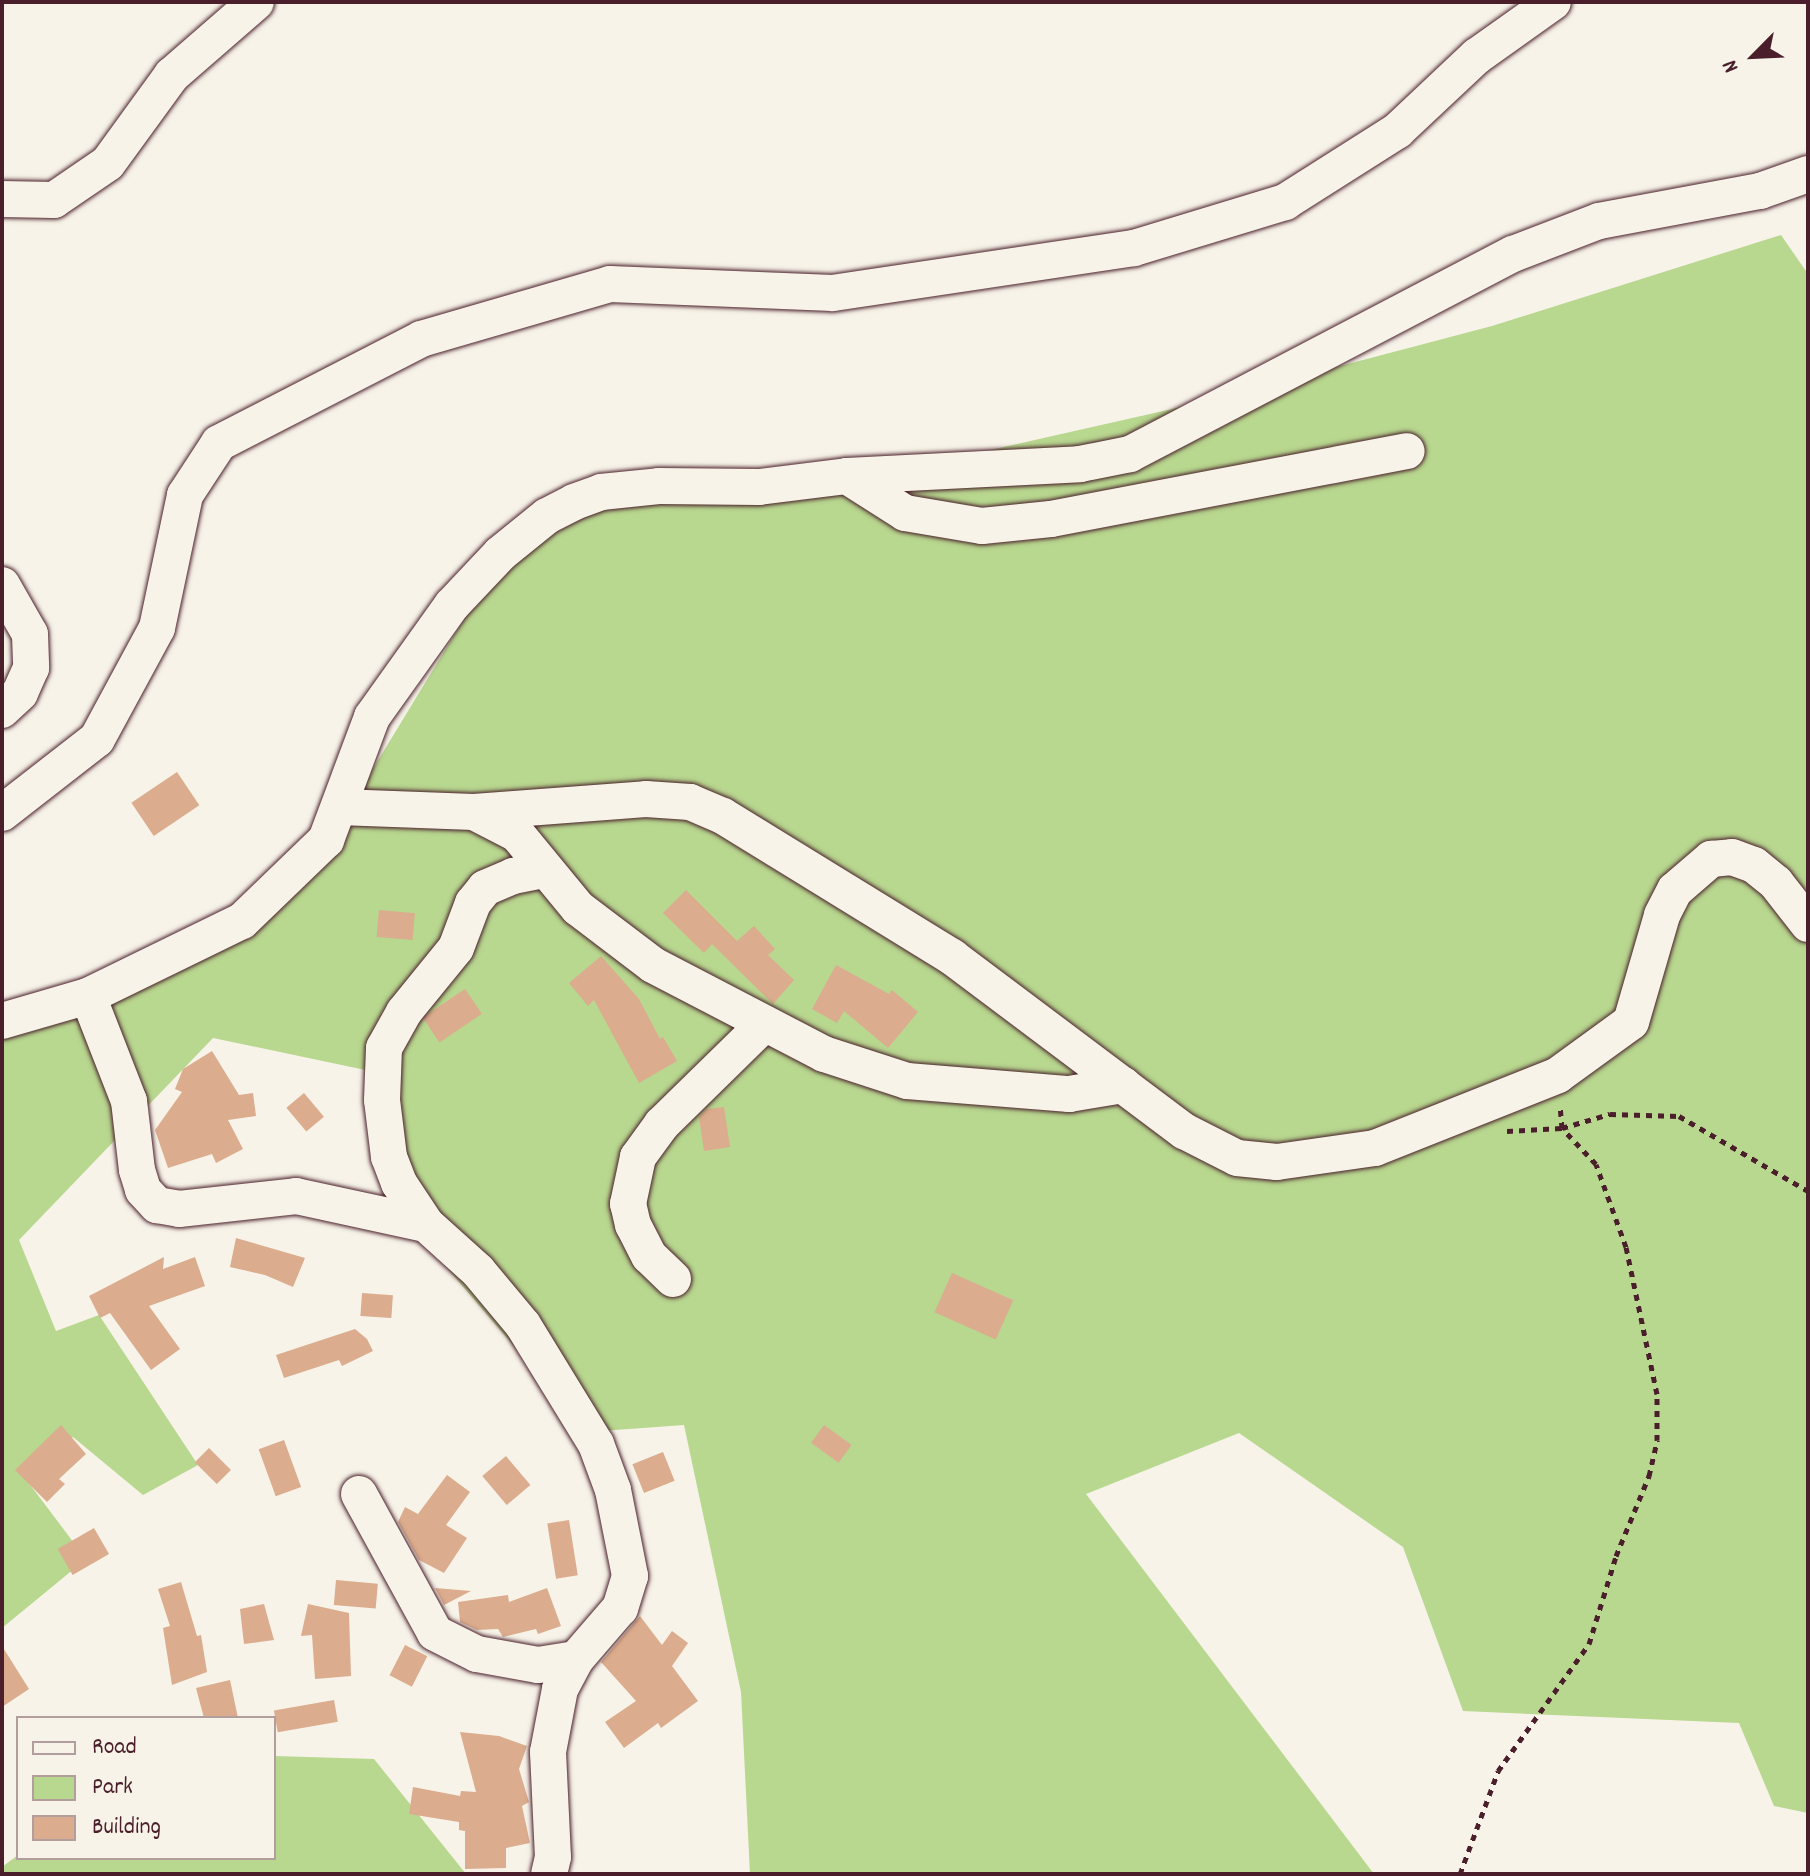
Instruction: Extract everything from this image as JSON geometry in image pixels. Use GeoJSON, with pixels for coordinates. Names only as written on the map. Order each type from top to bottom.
{"type":"FeatureCollection","features":[{"type":"Feature","properties":{"kind":"street"},"geometry":{"type":"LineString","coordinates":[[2,199],[54,200],[108,163],[172,75],[256,2]]}},
{"type":"Feature","properties":{"kind":"street"},"geometry":{"type":"LineString","coordinates":[[2,813],[97,739],[157,628],[185,495],[219,443],[421,339],[610,284],[833,293],[1134,248],[1285,202],[1397,131],[1477,56],[1553,2]]}},
{"type":"Feature","properties":{"kind":"street"},"geometry":{"type":"LineString","coordinates":[[2,1021],[88,996],[242,921],[326,840],[372,717],[452,605],[500,554],[547,516],[601,492],[659,486],[759,487],[847,476],[1080,464],[1130,454],[1513,254],[1599,221],[1760,191],[1808,174]]}},
{"type":"Feature","properties":{"kind":"street"},"geometry":{"type":"LineString","coordinates":[[847,476],[905,513],[982,526],[1051,519],[1407,451]]}},
{"type":"Feature","properties":{"kind":"street"},"geometry":{"type":"LineString","coordinates":[[2,585],[30,634],[31,668],[20,693],[2,710]]}},
{"type":"Feature","properties":{"kind":"street"},"geometry":{"type":"LineString","coordinates":[[339,807],[474,812],[646,799],[690,802],[723,816],[952,957],[1184,1131],[1237,1158],[1277,1162],[1375,1148],[1558,1075],[1631,1022],[1662,915],[1675,890],[1711,859],[1732,857],[1754,865],[1776,883],[1808,924]]}},
{"type":"Feature","properties":{"kind":"street"},"geometry":{"type":"LineString","coordinates":[[474,812],[517,834],[578,908],[653,965],[763,1025],[824,1054],[907,1081],[1069,1094],[1123,1085]]}},
{"type":"Feature","properties":{"kind":"street"},"geometry":{"type":"LineString","coordinates":[[544,870],[513,876],[485,888],[473,903],[456,948],[404,1012],[384,1048],[382,1100],[389,1157],[399,1183],[426,1224],[478,1271],[523,1325],[596,1444],[613,1490],[630,1576],[620,1608],[576,1659],[560,1689],[548,1752],[553,1857],[549,1874]]}},
{"type":"Feature","properties":{"kind":"street"},"geometry":{"type":"LineString","coordinates":[[88,996],[129,1101],[137,1170],[143,1190],[157,1205],[179,1209],[296,1196],[426,1224]]}},
{"type":"Feature","properties":{"kind":"street"},"geometry":{"type":"LineString","coordinates":[[673,1279],[649,1256],[633,1225],[628,1204],[638,1157],[662,1124],[763,1025]]}},
{"type":"Feature","properties":{"kind":"street"},"geometry":{"type":"LineString","coordinates":[[359,1494],[435,1633],[477,1654],[538,1665],[576,1659]]}},
{"type":"Feature","properties":{"kind":"path"},"geometry":{"type":"LineString","coordinates":[[1460,1874],[1498,1771],[1589,1644],[1616,1556],[1649,1476],[1657,1440],[1657,1394],[1626,1247],[1596,1164],[1562,1128],[1610,1114],[1679,1116],[1808,1191]]}},
{"type":"Feature","properties":{"kind":"green space"},"geometry":{"type":"Polygon","coordinates":[[[1781,235],[1808,274],[1808,1813],[1774,1806],[1739,1723],[1463,1711],[1403,1547],[1239,1433],[1086,1494],[1374,1874],[750,1874],[741,1692],[684,1425],[587,1432],[406,1220],[389,1075],[213,1038],[19,1240],[56,1331],[99,1315],[198,1465],[143,1495],[73,1437],[22,1474],[86,1559],[2,1628],[2,1013],[215,949],[323,851],[490,576],[616,493],[818,489],[1203,402],[1492,326],[1781,235]]]}},
{"type":"Feature","properties":{"kind":"green space"},"geometry":{"type":"Polygon","coordinates":[[[276,1756],[374,1759],[466,1874],[2,1874],[2,1867],[16,1856],[16,1860],[276,1860],[276,1756]]]}},
{"type":"Feature","properties":{"kind":"building"},"geometry":{"type":"Polygon","coordinates":[[[177,772],[199,805],[154,836],[131,803],[177,772]]]}},
{"type":"Feature","properties":{"kind":"building"},"geometry":{"type":"Polygon","coordinates":[[[686,890],[737,941],[754,926],[775,949],[768,955],[794,980],[773,1004],[712,944],[704,953],[663,913],[686,890]]]}},
{"type":"Feature","properties":{"kind":"building"},"geometry":{"type":"Polygon","coordinates":[[[379,910],[415,913],[413,940],[377,937],[379,910]]]}},
{"type":"Feature","properties":{"kind":"building"},"geometry":{"type":"Polygon","coordinates":[[[601,956],[639,999],[660,1039],[663,1037],[677,1061],[639,1083],[594,1000],[588,1006],[569,983],[601,956]]]}},
{"type":"Feature","properties":{"kind":"building"},"geometry":{"type":"Polygon","coordinates":[[[836,965],[889,994],[892,990],[918,1012],[888,1048],[844,1011],[837,1023],[812,1009],[836,965]]]}},
{"type":"Feature","properties":{"kind":"building"},"geometry":{"type":"Polygon","coordinates":[[[465,989],[482,1014],[439,1042],[423,1018],[465,989]]]}},
{"type":"Feature","properties":{"kind":"building"},"geometry":{"type":"Polygon","coordinates":[[[212,1051],[239,1095],[253,1093],[256,1116],[228,1120],[243,1149],[216,1163],[212,1154],[168,1168],[155,1130],[182,1092],[175,1089],[183,1069],[212,1051]]]}},
{"type":"Feature","properties":{"kind":"building"},"geometry":{"type":"Polygon","coordinates":[[[304,1093],[324,1117],[306,1132],[286,1108],[304,1093]]]}},
{"type":"Feature","properties":{"kind":"building"},"geometry":{"type":"Polygon","coordinates":[[[724,1107],[730,1147],[704,1151],[699,1117],[707,1109],[724,1107]]]}},
{"type":"Feature","properties":{"kind":"building"},"geometry":{"type":"Polygon","coordinates":[[[236,1238],[305,1258],[293,1287],[265,1275],[230,1267],[236,1238]]]}},
{"type":"Feature","properties":{"kind":"building"},"geometry":{"type":"Polygon","coordinates":[[[164,1257],[163,1269],[195,1257],[205,1286],[149,1306],[180,1349],[151,1370],[110,1313],[100,1318],[89,1296],[164,1257]]]}},
{"type":"Feature","properties":{"kind":"building"},"geometry":{"type":"Polygon","coordinates":[[[952,1273],[1013,1300],[996,1340],[935,1312],[952,1273]]]}},
{"type":"Feature","properties":{"kind":"building"},"geometry":{"type":"Polygon","coordinates":[[[362,1293],[393,1295],[391,1318],[360,1316],[362,1293]]]}},
{"type":"Feature","properties":{"kind":"building"},"geometry":{"type":"Polygon","coordinates":[[[355,1329],[367,1339],[373,1351],[342,1366],[339,1360],[284,1378],[276,1355],[355,1329]]]}},
{"type":"Feature","properties":{"kind":"building"},"geometry":{"type":"Polygon","coordinates":[[[61,1425],[86,1454],[59,1479],[65,1484],[47,1502],[15,1470],[61,1425]]]}},
{"type":"Feature","properties":{"kind":"building"},"geometry":{"type":"Polygon","coordinates":[[[824,1425],[852,1445],[839,1463],[811,1443],[824,1425]]]}},
{"type":"Feature","properties":{"kind":"building"},"geometry":{"type":"Polygon","coordinates":[[[284,1440],[301,1487],[276,1496],[259,1449],[284,1440]]]}},
{"type":"Feature","properties":{"kind":"building"},"geometry":{"type":"Polygon","coordinates":[[[209,1448],[231,1470],[217,1484],[195,1462],[209,1448]]]}},
{"type":"Feature","properties":{"kind":"building"},"geometry":{"type":"Polygon","coordinates":[[[663,1452],[675,1481],[644,1493],[632,1464],[663,1452]]]}},
{"type":"Feature","properties":{"kind":"building"},"geometry":{"type":"Polygon","coordinates":[[[506,1456],[530,1485],[507,1505],[482,1476],[506,1456]]]}},
{"type":"Feature","properties":{"kind":"building"},"geometry":{"type":"Polygon","coordinates":[[[447,1475],[470,1492],[446,1525],[467,1538],[444,1573],[419,1560],[398,1522],[405,1507],[418,1514],[447,1475]]]}},
{"type":"Feature","properties":{"kind":"building"},"geometry":{"type":"Polygon","coordinates":[[[569,1520],[578,1575],[556,1579],[547,1523],[569,1520]]]}},
{"type":"Feature","properties":{"kind":"building"},"geometry":{"type":"Polygon","coordinates":[[[94,1528],[109,1554],[73,1575],[58,1549],[94,1528]]]}},
{"type":"Feature","properties":{"kind":"building"},"geometry":{"type":"Polygon","coordinates":[[[336,1580],[378,1584],[376,1609],[334,1605],[336,1580]]]}},
{"type":"Feature","properties":{"kind":"building"},"geometry":{"type":"Polygon","coordinates":[[[181,1582],[197,1636],[201,1635],[207,1672],[172,1685],[163,1628],[170,1626],[158,1589],[181,1582]]]}},
{"type":"Feature","properties":{"kind":"building"},"geometry":{"type":"Polygon","coordinates":[[[435,1588],[471,1591],[444,1605],[435,1588]]]}},
{"type":"Feature","properties":{"kind":"building"},"geometry":{"type":"Polygon","coordinates":[[[547,1588],[561,1626],[538,1634],[536,1629],[503,1637],[498,1629],[477,1630],[460,1622],[458,1602],[508,1595],[509,1602],[547,1588]]]}},
{"type":"Feature","properties":{"kind":"building"},"geometry":{"type":"Polygon","coordinates":[[[264,1604],[274,1640],[244,1644],[240,1609],[264,1604]]]}},
{"type":"Feature","properties":{"kind":"building"},"geometry":{"type":"Polygon","coordinates":[[[308,1604],[349,1613],[351,1676],[315,1679],[312,1635],[301,1636],[308,1604]]]}},
{"type":"Feature","properties":{"kind":"building"},"geometry":{"type":"Polygon","coordinates":[[[640,1616],[662,1645],[672,1631],[688,1643],[672,1666],[698,1701],[661,1728],[658,1723],[624,1748],[605,1722],[636,1701],[601,1662],[640,1616]]]}},
{"type":"Feature","properties":{"kind":"building"},"geometry":{"type":"Polygon","coordinates":[[[405,1645],[427,1656],[412,1687],[390,1675],[405,1645]]]}},
{"type":"Feature","properties":{"kind":"building"},"geometry":{"type":"Polygon","coordinates":[[[2,1646],[29,1689],[2,1707],[2,1646]]]}},
{"type":"Feature","properties":{"kind":"building"},"geometry":{"type":"Polygon","coordinates":[[[230,1680],[238,1716],[203,1716],[196,1688],[230,1680]]]}},
{"type":"Feature","properties":{"kind":"building"},"geometry":{"type":"Polygon","coordinates":[[[334,1700],[338,1722],[278,1732],[274,1711],[334,1700]]]}},
{"type":"Feature","properties":{"kind":"building"},"geometry":{"type":"Polygon","coordinates":[[[460,1732],[499,1736],[527,1746],[519,1769],[529,1802],[522,1806],[530,1843],[506,1848],[506,1868],[465,1869],[465,1831],[459,1830],[459,1822],[409,1814],[413,1787],[460,1796],[461,1791],[476,1792],[460,1732]]]}}]}
